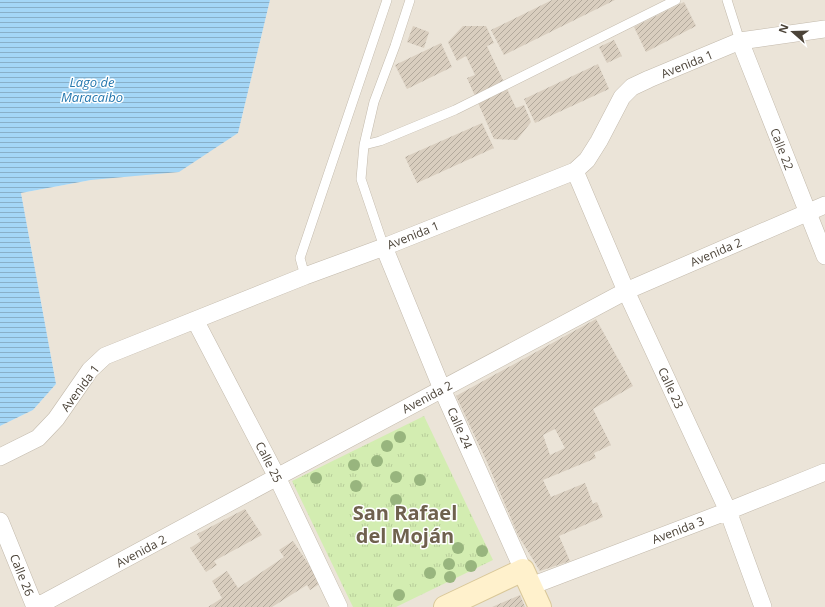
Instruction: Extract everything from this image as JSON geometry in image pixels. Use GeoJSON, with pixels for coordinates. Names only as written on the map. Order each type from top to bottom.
{"type":"FeatureCollection","features":[{"type":"Feature","properties":{"kind":"street","name":"Avenida 1"},"geometry":{"type":"LineString","coordinates":[[0,457],[38,438],[56,420],[90,370],[105,356],[575,171],[587,160],[599,141],[622,97],[632,87],[740,41],[825,28]]}},
{"type":"Feature","properties":{"kind":"street","name":"Calle 22"},"geometry":{"type":"LineString","coordinates":[[740,41],[825,256]]}},
{"type":"Feature","properties":{"kind":"street","name":"Calle 23"},"geometry":{"type":"LineString","coordinates":[[575,171],[626,291],[728,511],[764,607]]}},
{"type":"Feature","properties":{"kind":"street","name":"Avenida 2"},"geometry":{"type":"LineString","coordinates":[[36,607],[626,291],[825,205]]}},
{"type":"Feature","properties":{"kind":"street","name":"Calle 24"},"geometry":{"type":"LineString","coordinates":[[384,246],[442,389],[540,607]]}},
{"type":"Feature","properties":{"kind":"street","name":"Calle 25"},"geometry":{"type":"LineString","coordinates":[[195,320],[277,477],[339,607]]}},
{"type":"Feature","properties":{"kind":"street","name":"Avenida 3"},"geometry":{"type":"LineString","coordinates":[[445,607],[728,511],[825,472]]}},
{"type":"Feature","properties":{"kind":"street","name":"Calle 26"},"geometry":{"type":"LineString","coordinates":[[0,521],[36,607]]}},
{"type":"Feature","properties":{"kind":"lane"},"geometry":{"type":"LineString","coordinates":[[305,276],[300,258],[387,0]]}},
{"type":"Feature","properties":{"kind":"lane"},"geometry":{"type":"LineString","coordinates":[[384,246],[361,180],[364,145],[374,102],[410,0]]}},
{"type":"Feature","properties":{"kind":"lane"},"geometry":{"type":"LineString","coordinates":[[364,145],[380,142],[455,110],[676,0]]}},
{"type":"Feature","properties":{"kind":"lane"},"geometry":{"type":"LineString","coordinates":[[727,0],[740,41]]}},
{"type":"Feature","properties":{"kind":"shaded area"},"geometry":{"type":"Polygon","coordinates":[[[270,0],[825,0],[825,607],[0,607],[0,426],[33,410],[56,384],[21,193],[91,180],[238,133],[270,0]]]}},
{"type":"Feature","properties":{"kind":"green space"},"geometry":{"type":"Polygon","coordinates":[[[424,416],[493,560],[396,607],[353,607],[292,481],[424,416]]]}},
{"type":"Feature","properties":{"kind":"water","name":"Lago de Maracaibo"},"geometry":{"type":"Polygon","coordinates":[[[0,0],[270,0],[238,133],[179,172],[91,180],[21,193],[56,384],[33,410],[0,426],[0,0]]]}},
{"type":"Feature","properties":{"kind":"building"},"geometry":{"type":"Polygon","coordinates":[[[552,0],[615,0],[504,55],[491,30],[552,0]]]}},
{"type":"Feature","properties":{"kind":"building"},"geometry":{"type":"Polygon","coordinates":[[[684,2],[696,26],[646,52],[634,27],[684,2]]]}},
{"type":"Feature","properties":{"kind":"building"},"geometry":{"type":"Polygon","coordinates":[[[413,26],[429,32],[424,48],[407,42],[413,26]]]}},
{"type":"Feature","properties":{"kind":"building"},"geometry":{"type":"Polygon","coordinates":[[[463,26],[486,26],[494,43],[487,46],[516,108],[524,105],[531,122],[517,140],[494,139],[467,78],[475,75],[466,56],[457,61],[448,42],[463,26]]]}},
{"type":"Feature","properties":{"kind":"building"},"geometry":{"type":"Polygon","coordinates":[[[614,40],[622,56],[607,63],[599,47],[614,40]]]}},
{"type":"Feature","properties":{"kind":"building"},"geometry":{"type":"Polygon","coordinates":[[[441,43],[452,67],[407,89],[395,65],[441,43]]]}},
{"type":"Feature","properties":{"kind":"building"},"geometry":{"type":"Polygon","coordinates":[[[598,64],[609,89],[535,123],[524,99],[598,64]]]}},
{"type":"Feature","properties":{"kind":"building"},"geometry":{"type":"Polygon","coordinates":[[[482,123],[494,148],[417,183],[405,157],[482,123]]]}},
{"type":"Feature","properties":{"kind":"building"},"geometry":{"type":"Polygon","coordinates":[[[596,319],[633,386],[593,409],[611,445],[594,453],[596,458],[543,480],[551,497],[585,483],[593,504],[597,502],[603,517],[559,536],[570,561],[540,571],[518,535],[487,462],[456,396],[596,319]],[[555,429],[543,435],[550,455],[565,448],[555,429]]]}},
{"type":"Feature","properties":{"kind":"building"},"geometry":{"type":"Polygon","coordinates":[[[245,509],[262,535],[214,561],[217,565],[206,572],[190,548],[201,541],[197,534],[245,509]]]}},
{"type":"Feature","properties":{"kind":"building"},"geometry":{"type":"Polygon","coordinates":[[[293,541],[321,583],[310,590],[307,585],[272,607],[208,607],[222,598],[212,581],[227,571],[238,588],[284,557],[279,550],[293,541]]]}},
{"type":"Feature","properties":{"kind":"building"},"geometry":{"type":"Polygon","coordinates":[[[520,595],[525,607],[492,607],[520,595]]]}},
{"type":"Feature","properties":{"kind":"district","name":"San Rafael del Moján"},"geometry":{"type":"Point","coordinates":[405,524]}}]}
